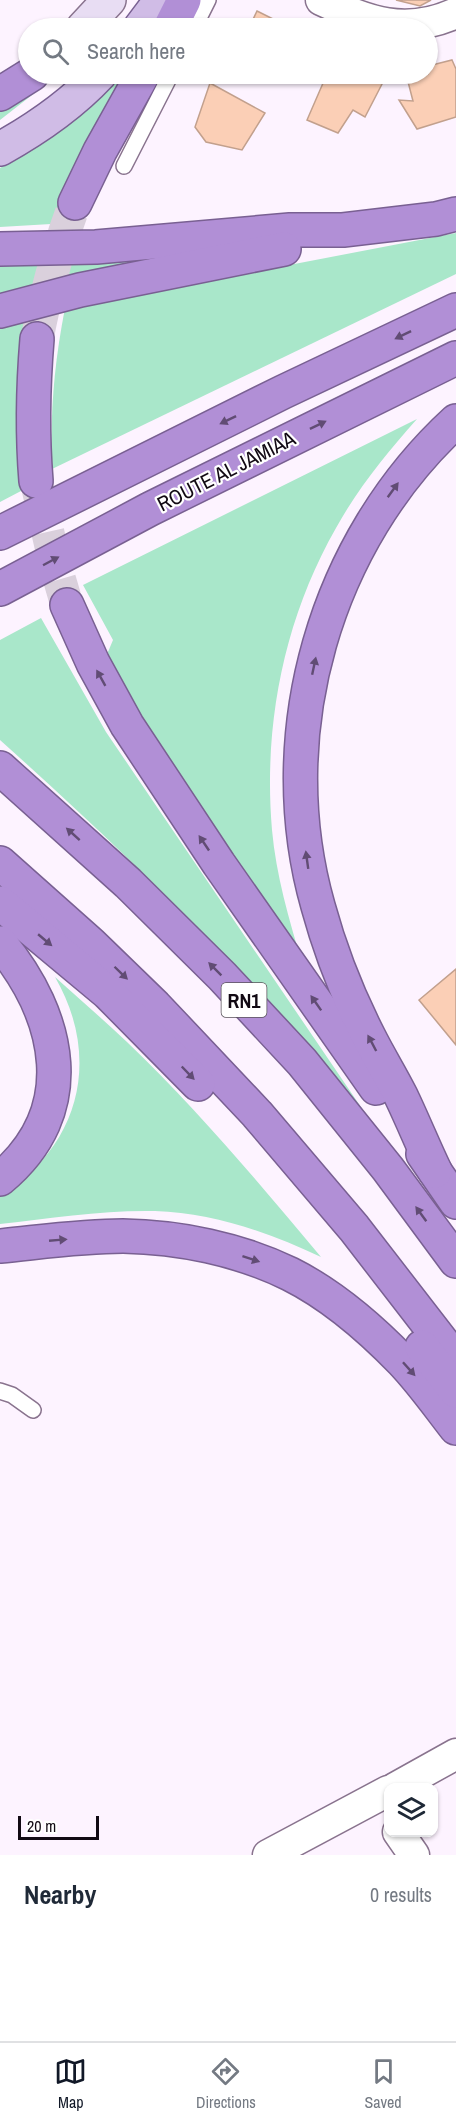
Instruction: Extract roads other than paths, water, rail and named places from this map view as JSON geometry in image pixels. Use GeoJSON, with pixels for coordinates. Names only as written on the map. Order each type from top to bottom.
{"type":"FeatureCollection","features":[{"type":"Feature","properties":{"kind":"highway"},"geometry":{"type":"LineString","coordinates":[[175,18],[184,0]]}},
{"type":"Feature","properties":{"kind":"highway"},"geometry":{"type":"LineString","coordinates":[[0,94],[18,83]]}},
{"type":"Feature","properties":{"kind":"highway"},"geometry":{"type":"LineString","coordinates":[[75,203],[100,151],[138,84]]}},
{"type":"Feature","properties":{"kind":"highway"},"geometry":{"type":"LineString","coordinates":[[0,249],[96,247],[290,230],[343,230],[436,219],[456,214]]}},
{"type":"Feature","properties":{"kind":"highway"},"geometry":{"type":"LineString","coordinates":[[0,311],[80,290],[300,245],[343,230]]}},
{"type":"Feature","properties":{"kind":"highway"},"geometry":{"type":"LineString","coordinates":[[0,533],[283,392],[456,310]]}},
{"type":"Feature","properties":{"kind":"highway"},"geometry":{"type":"LineString","coordinates":[[36,481],[33,386],[37,339]]}},
{"type":"Feature","properties":{"kind":"highway","name":"ROUTE AL JAMIAA"},"geometry":{"type":"LineString","coordinates":[[0,590],[150,509],[456,357]]}},
{"type":"Feature","properties":{"kind":"highway"},"geometry":{"type":"LineString","coordinates":[[435,1171],[402,1098],[368,1035],[339,967],[318,908],[308,867],[301,814],[301,751],[305,707],[317,650],[332,601],[360,542],[393,489],[437,438],[456,421]]}},
{"type":"Feature","properties":{"kind":"highway"},"geometry":{"type":"LineString","coordinates":[[67,605],[93,663],[127,725],[164,782],[456,1202]]}},
{"type":"Feature","properties":{"kind":"highway","name":"RN1"},"geometry":{"type":"LineString","coordinates":[[0,768],[128,883],[302,1062],[374,1151],[456,1261]]}},
{"type":"Feature","properties":{"kind":"highway"},"geometry":{"type":"LineString","coordinates":[[0,863],[91,944],[155,1006],[257,1114],[354,1228],[456,1360]]}},
{"type":"Feature","properties":{"kind":"highway"},"geometry":{"type":"LineString","coordinates":[[0,903],[108,993],[226,1113],[313,1212],[456,1391]]}},
{"type":"Feature","properties":{"kind":"highway"},"geometry":{"type":"LineString","coordinates":[[0,943],[22,973],[38,1002],[50,1035],[53,1059],[53,1091],[48,1116],[28,1152],[0,1179]]}},
{"type":"Feature","properties":{"kind":"highway"},"geometry":{"type":"LineString","coordinates":[[0,1246],[123,1236],[158,1238],[192,1243],[259,1261],[302,1281],[368,1329],[410,1371],[456,1428]]}},
{"type":"Feature","properties":{"kind":"main road"},"geometry":{"type":"LineString","coordinates":[[92,18],[109,0]]}},
{"type":"Feature","properties":{"kind":"main road"},"geometry":{"type":"LineString","coordinates":[[148,18],[161,0]]}},
{"type":"Feature","properties":{"kind":"main road"},"geometry":{"type":"LineString","coordinates":[[0,148],[63,107],[89,84]]}},
{"type":"Feature","properties":{"kind":"street"},"geometry":{"type":"LineString","coordinates":[[321,0],[362,18]]}},
{"type":"Feature","properties":{"kind":"street"},"geometry":{"type":"LineString","coordinates":[[438,20],[456,13]]}},
{"type":"Feature","properties":{"kind":"street"},"geometry":{"type":"LineString","coordinates":[[412,1783],[456,1754]]}},
{"type":"Feature","properties":{"kind":"street"},"geometry":{"type":"LineString","coordinates":[[268,1855],[384,1801]]}},
{"type":"Feature","properties":{"kind":"street"},"geometry":{"type":"LineString","coordinates":[[401,1837],[414,1855]]}},
{"type":"Feature","properties":{"kind":"lane"},"geometry":{"type":"LineString","coordinates":[[199,18],[208,0]]}},
{"type":"Feature","properties":{"kind":"lane"},"geometry":{"type":"LineString","coordinates":[[124,166],[166,84]]}},
{"type":"Feature","properties":{"kind":"lane"},"geometry":{"type":"LineString","coordinates":[[0,1391],[12,1395],[33,1410]]}},
{"type":"Feature","properties":{"kind":"tunnel"},"geometry":{"type":"LineString","coordinates":[[37,339],[53,270],[75,203]]}},
{"type":"Feature","properties":{"kind":"tunnel"},"geometry":{"type":"LineString","coordinates":[[37,484],[67,605]]}}]}
